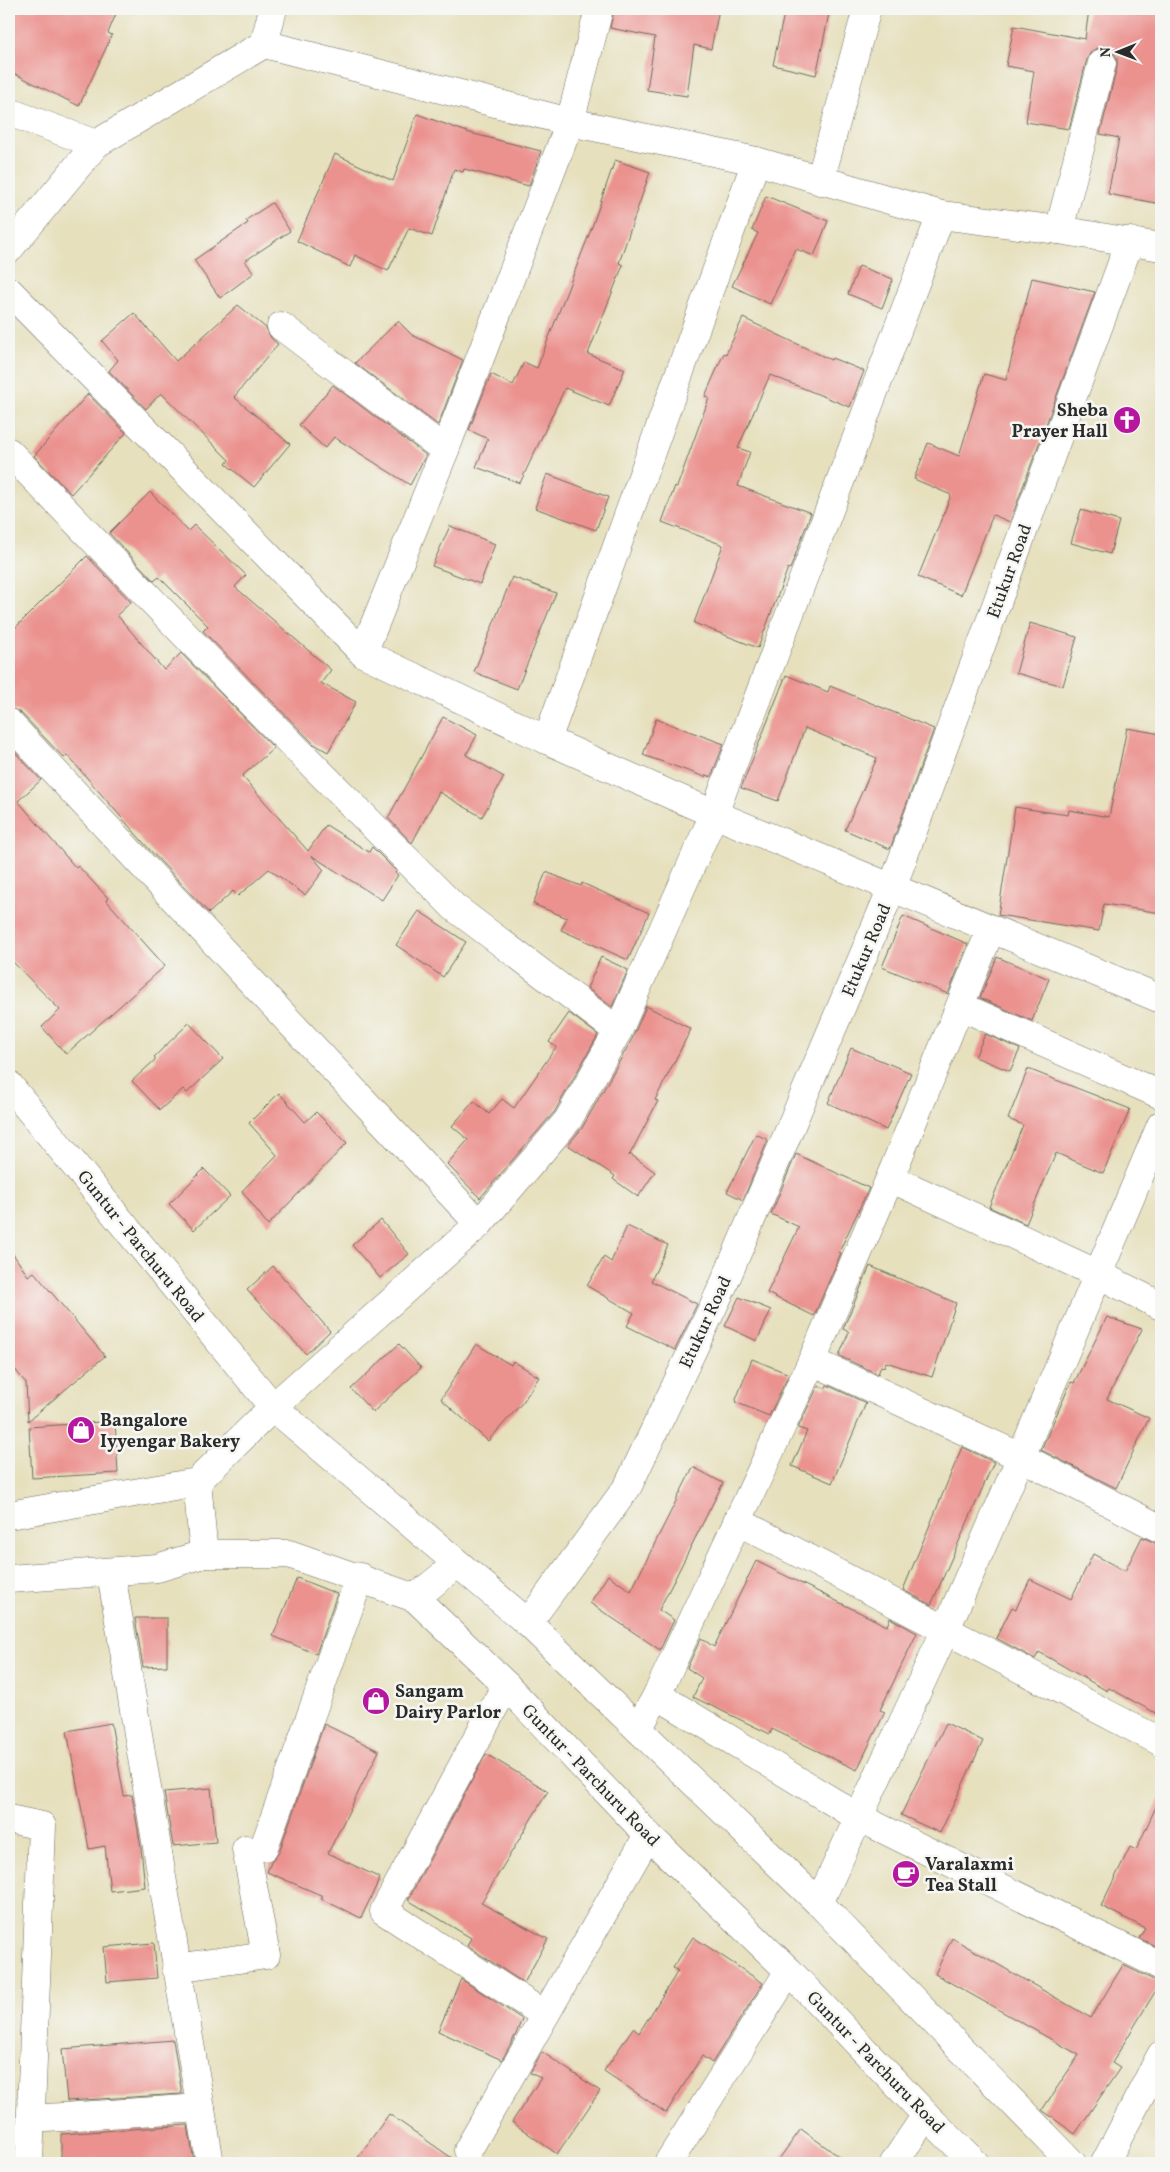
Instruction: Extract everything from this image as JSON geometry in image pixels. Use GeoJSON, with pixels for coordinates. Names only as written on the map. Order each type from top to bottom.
{"type":"FeatureCollection","features":[{"type":"Feature","properties":{"kind":"street"},"geometry":{"type":"LineString","coordinates":[[9,249],[96,144],[264,44],[273,9]]}},
{"type":"Feature","properties":{"kind":"street"},"geometry":{"type":"LineString","coordinates":[[363,653],[445,450],[570,122],[599,9]]}},
{"type":"Feature","properties":{"kind":"street"},"geometry":{"type":"LineString","coordinates":[[820,181],[867,9]]}},
{"type":"Feature","properties":{"kind":"street"},"geometry":{"type":"LineString","coordinates":[[264,44],[570,122],[756,161],[941,215],[1059,230],[1161,247]]}},
{"type":"Feature","properties":{"kind":"street"},"geometry":{"type":"LineString","coordinates":[[1059,230],[1102,63]]}},
{"type":"Feature","properties":{"kind":"street"},"geometry":{"type":"LineString","coordinates":[[9,112],[96,144]]}},
{"type":"Feature","properties":{"kind":"street"},"geometry":{"type":"LineString","coordinates":[[546,740],[756,161]]}},
{"type":"Feature","properties":{"kind":"street"},"geometry":{"type":"LineString","coordinates":[[9,1515],[197,1482],[274,1407],[479,1224],[568,1120],[618,1031],[714,814],[941,215]]}},
{"type":"Feature","properties":{"kind":"street","name":"Etukur Road"},"geometry":{"type":"LineString","coordinates":[[528,1623],[628,1486],[722,1286],[892,888],[1130,242]]}},
{"type":"Feature","properties":{"kind":"street"},"geometry":{"type":"LineString","coordinates":[[9,291],[363,653],[546,740],[714,814],[1161,999]]}},
{"type":"Feature","properties":{"kind":"street"},"geometry":{"type":"LineString","coordinates":[[281,326],[445,450]]}},
{"type":"Feature","properties":{"kind":"street"},"geometry":{"type":"LineString","coordinates":[[9,452],[240,692],[454,907],[618,1031]]}},
{"type":"Feature","properties":{"kind":"street"},"geometry":{"type":"LineString","coordinates":[[9,723],[479,1224]]}},
{"type":"Feature","properties":{"kind":"street"},"geometry":{"type":"LineString","coordinates":[[638,1729],[657,1695],[812,1361],[890,1178],[991,929]]}},
{"type":"Feature","properties":{"kind":"street"},"geometry":{"type":"LineString","coordinates":[[960,1006],[1161,1095]]}},
{"type":"Feature","properties":{"kind":"street","name":"Guntur - Parchuru Road"},"geometry":{"type":"LineString","coordinates":[[9,1085],[274,1407],[528,1623],[819,1903],[1072,2163]]}},
{"type":"Feature","properties":{"kind":"street"},"geometry":{"type":"LineString","coordinates":[[819,1903],[946,1629],[1161,1125]]}},
{"type":"Feature","properties":{"kind":"street"},"geometry":{"type":"LineString","coordinates":[[890,1178],[1098,1274],[1161,1306]]}},
{"type":"Feature","properties":{"kind":"street"},"geometry":{"type":"LineString","coordinates":[[812,1361],[1021,1457],[1161,1529]]}},
{"type":"Feature","properties":{"kind":"street"},"geometry":{"type":"LineString","coordinates":[[197,1482],[204,1554]]}},
{"type":"Feature","properties":{"kind":"street"},"geometry":{"type":"LineString","coordinates":[[738,1521],[1161,1742]]}},
{"type":"Feature","properties":{"kind":"street","name":"Guntur - Parchuru Road"},"geometry":{"type":"LineString","coordinates":[[9,1580],[157,1568],[204,1554],[289,1554],[360,1577],[415,1598],[506,1685],[648,1835],[788,1971],[926,2115],[975,2163]]}},
{"type":"Feature","properties":{"kind":"street"},"geometry":{"type":"LineString","coordinates":[[415,1598],[457,1564]]}},
{"type":"Feature","properties":{"kind":"street"},"geometry":{"type":"LineString","coordinates":[[111,1573],[210,2163]]}},
{"type":"Feature","properties":{"kind":"street"},"geometry":{"type":"LineString","coordinates":[[176,1968],[266,1955],[255,1848],[360,1577]]}},
{"type":"Feature","properties":{"kind":"street"},"geometry":{"type":"LineString","coordinates":[[506,1685],[384,1911],[545,2015]]}},
{"type":"Feature","properties":{"kind":"street"},"geometry":{"type":"LineString","coordinates":[[657,1695],[858,1817],[1161,1966]]}},
{"type":"Feature","properties":{"kind":"street"},"geometry":{"type":"LineString","coordinates":[[9,1819],[42,1826],[29,2163]]}},
{"type":"Feature","properties":{"kind":"street"},"geometry":{"type":"LineString","coordinates":[[468,2150],[648,1835]]}},
{"type":"Feature","properties":{"kind":"street"},"geometry":{"type":"LineString","coordinates":[[668,2163],[788,1971]]}},
{"type":"Feature","properties":{"kind":"street"},"geometry":{"type":"LineString","coordinates":[[1105,2163],[1161,2055]]}},
{"type":"Feature","properties":{"kind":"street"},"geometry":{"type":"LineString","coordinates":[[31,2119],[200,2108]]}},
{"type":"Feature","properties":{"kind":"street"},"geometry":{"type":"LineString","coordinates":[[894,2163],[926,2115]]}},
{"type":"Feature","properties":{"kind":"building"},"geometry":{"type":"Polygon","coordinates":[[[9,9],[118,9],[108,33],[112,35],[79,106],[9,71],[9,9]]]}},
{"type":"Feature","properties":{"kind":"building"},"geometry":{"type":"Polygon","coordinates":[[[614,9],[719,9],[711,49],[694,45],[687,96],[647,90],[655,37],[610,28],[614,9]]]}},
{"type":"Feature","properties":{"kind":"building"},"geometry":{"type":"Polygon","coordinates":[[[785,9],[830,9],[816,75],[773,65],[785,9]]]}},
{"type":"Feature","properties":{"kind":"building"},"geometry":{"type":"Polygon","coordinates":[[[1089,9],[1161,9],[1161,204],[1108,194],[1119,138],[1100,134],[1117,67],[1117,58],[1113,52],[1106,48],[1098,48],[1091,52],[1087,59],[1069,129],[1026,122],[1034,71],[1006,66],[1014,26],[1085,39],[1089,9]]]}},
{"type":"Feature","properties":{"kind":"building"},"geometry":{"type":"Polygon","coordinates":[[[417,114],[470,133],[541,151],[529,186],[464,169],[463,172],[454,169],[432,236],[409,228],[388,271],[355,255],[350,267],[297,241],[335,154],[393,181],[417,114]]]}},
{"type":"Feature","properties":{"kind":"building"},"geometry":{"type":"Polygon","coordinates":[[[615,160],[650,172],[619,263],[623,265],[588,354],[625,369],[609,406],[565,388],[520,483],[476,467],[488,439],[469,430],[491,374],[513,385],[524,362],[537,368],[592,227],[615,160]]]}},
{"type":"Feature","properties":{"kind":"building"},"geometry":{"type":"Polygon","coordinates":[[[766,196],[828,221],[814,256],[796,249],[770,304],[732,286],[758,233],[752,230],[766,196]]]}},
{"type":"Feature","properties":{"kind":"building"},"geometry":{"type":"Polygon","coordinates":[[[272,203],[290,231],[245,261],[254,273],[220,298],[194,260],[248,223],[246,220],[272,203]]]}},
{"type":"Feature","properties":{"kind":"building"},"geometry":{"type":"Polygon","coordinates":[[[859,266],[893,279],[882,308],[848,294],[859,266]]]}},
{"type":"Feature","properties":{"kind":"building"},"geometry":{"type":"Polygon","coordinates":[[[1032,278],[1095,292],[1010,522],[993,515],[961,595],[918,577],[951,495],[914,479],[928,443],[959,456],[984,374],[1006,380],[1032,278]]]}},
{"type":"Feature","properties":{"kind":"building"},"geometry":{"type":"Polygon","coordinates":[[[238,305],[266,328],[271,338],[278,344],[234,397],[290,444],[254,487],[226,464],[229,460],[161,393],[146,409],[109,371],[118,360],[102,341],[134,313],[176,361],[238,305]]]}},
{"type":"Feature","properties":{"kind":"building"},"geometry":{"type":"Polygon","coordinates":[[[743,318],[831,360],[832,358],[864,371],[850,407],[770,375],[738,448],[750,452],[738,486],[811,513],[758,648],[694,623],[723,545],[662,522],[675,486],[677,487],[709,398],[705,396],[724,353],[726,354],[743,318]]]}},
{"type":"Feature","properties":{"kind":"building"},"geometry":{"type":"Polygon","coordinates":[[[398,321],[412,335],[463,360],[438,425],[355,363],[398,321]]]}},
{"type":"Feature","properties":{"kind":"building"},"geometry":{"type":"Polygon","coordinates":[[[333,385],[426,455],[410,485],[334,437],[325,448],[299,425],[333,385]]]}},
{"type":"Feature","properties":{"kind":"building"},"geometry":{"type":"Polygon","coordinates":[[[88,394],[126,433],[71,494],[34,456],[88,394]]]}},
{"type":"Feature","properties":{"kind":"building"},"geometry":{"type":"Polygon","coordinates":[[[547,474],[608,497],[596,530],[535,508],[547,474]]]}},
{"type":"Feature","properties":{"kind":"building"},"geometry":{"type":"Polygon","coordinates":[[[150,492],[188,531],[194,525],[246,575],[235,587],[331,670],[321,683],[356,702],[328,752],[314,744],[203,631],[208,626],[159,577],[154,581],[109,533],[150,492]]]}},
{"type":"Feature","properties":{"kind":"building"},"geometry":{"type":"Polygon","coordinates":[[[1081,510],[1119,521],[1110,554],[1071,543],[1081,510]]]}},
{"type":"Feature","properties":{"kind":"building"},"geometry":{"type":"Polygon","coordinates":[[[450,526],[495,544],[480,584],[432,566],[450,526]]]}},
{"type":"Feature","properties":{"kind":"building"},"geometry":{"type":"Polygon","coordinates":[[[87,556],[131,602],[117,615],[164,670],[181,653],[274,748],[242,776],[308,851],[326,825],[369,852],[372,847],[396,871],[395,873],[398,875],[382,900],[312,856],[324,870],[305,895],[269,869],[238,896],[233,891],[209,913],[149,849],[67,755],[64,758],[20,712],[9,708],[9,634],[87,556]]]}},
{"type":"Feature","properties":{"kind":"building"},"geometry":{"type":"Polygon","coordinates":[[[512,577],[556,593],[517,689],[474,672],[512,577]]]}},
{"type":"Feature","properties":{"kind":"building"},"geometry":{"type":"Polygon","coordinates":[[[1030,623],[1077,637],[1063,686],[1016,673],[1030,623]]]}},
{"type":"Feature","properties":{"kind":"building"},"geometry":{"type":"Polygon","coordinates":[[[786,675],[828,692],[830,686],[934,729],[890,849],[845,830],[877,758],[805,728],[778,801],[741,788],[786,675]]]}},
{"type":"Feature","properties":{"kind":"building"},"geometry":{"type":"Polygon","coordinates":[[[443,717],[477,735],[466,755],[504,777],[482,817],[439,792],[412,843],[388,818],[443,717]]]}},
{"type":"Feature","properties":{"kind":"building"},"geometry":{"type":"Polygon","coordinates":[[[656,719],[724,744],[711,777],[706,775],[705,777],[643,755],[656,719]]]}},
{"type":"Feature","properties":{"kind":"building"},"geometry":{"type":"Polygon","coordinates":[[[1127,728],[1161,734],[1161,913],[1104,904],[1099,931],[998,915],[1015,807],[1068,815],[1069,810],[1109,817],[1127,728]]]}},
{"type":"Feature","properties":{"kind":"building"},"geometry":{"type":"Polygon","coordinates":[[[9,746],[41,780],[18,801],[76,868],[78,866],[108,898],[106,900],[165,966],[66,1054],[42,1027],[60,1010],[9,958],[9,746]]]}},
{"type":"Feature","properties":{"kind":"building"},"geometry":{"type":"Polygon","coordinates":[[[546,872],[581,886],[582,883],[649,913],[628,960],[561,930],[567,918],[533,904],[546,872]]]}},
{"type":"Feature","properties":{"kind":"building"},"geometry":{"type":"Polygon","coordinates":[[[419,911],[466,942],[443,977],[396,945],[419,911]]]}},
{"type":"Feature","properties":{"kind":"building"},"geometry":{"type":"Polygon","coordinates":[[[903,916],[968,944],[948,994],[882,967],[903,916]]]}},
{"type":"Feature","properties":{"kind":"building"},"geometry":{"type":"Polygon","coordinates":[[[601,957],[628,970],[612,1007],[587,988],[601,957]]]}},
{"type":"Feature","properties":{"kind":"building"},"geometry":{"type":"Polygon","coordinates":[[[997,957],[1049,979],[1032,1021],[980,998],[997,957]]]}},
{"type":"Feature","properties":{"kind":"building"},"geometry":{"type":"Polygon","coordinates":[[[646,1006],[691,1029],[655,1100],[658,1101],[630,1154],[655,1172],[638,1197],[613,1179],[615,1176],[568,1145],[582,1128],[632,1039],[646,1006]]]}},
{"type":"Feature","properties":{"kind":"building"},"geometry":{"type":"Polygon","coordinates":[[[569,1013],[598,1035],[555,1111],[480,1198],[447,1164],[468,1140],[452,1126],[474,1101],[489,1114],[502,1099],[514,1108],[556,1047],[549,1042],[569,1013]]]}},
{"type":"Feature","properties":{"kind":"building"},"geometry":{"type":"Polygon","coordinates":[[[189,1023],[223,1059],[187,1093],[183,1089],[160,1110],[132,1081],[156,1059],[154,1057],[189,1023]]]}},
{"type":"Feature","properties":{"kind":"building"},"geometry":{"type":"Polygon","coordinates":[[[985,1034],[1020,1049],[1010,1071],[975,1057],[985,1034]]]}},
{"type":"Feature","properties":{"kind":"building"},"geometry":{"type":"Polygon","coordinates":[[[851,1048],[911,1073],[886,1130],[828,1103],[851,1048]]]}},
{"type":"Feature","properties":{"kind":"building"},"geometry":{"type":"Polygon","coordinates":[[[1028,1069],[1130,1109],[1103,1173],[1056,1153],[1026,1224],[989,1207],[1023,1125],[1008,1119],[1028,1069]]]}},
{"type":"Feature","properties":{"kind":"building"},"geometry":{"type":"Polygon","coordinates":[[[279,1093],[305,1122],[316,1112],[347,1143],[268,1225],[242,1191],[277,1155],[249,1123],[279,1093]]]}},
{"type":"Feature","properties":{"kind":"building"},"geometry":{"type":"Polygon","coordinates":[[[756,1134],[768,1140],[743,1200],[727,1192],[756,1134]]]}},
{"type":"Feature","properties":{"kind":"building"},"geometry":{"type":"Polygon","coordinates":[[[796,1154],[869,1188],[839,1252],[841,1253],[814,1316],[767,1293],[799,1227],[771,1214],[796,1154]]]}},
{"type":"Feature","properties":{"kind":"building"},"geometry":{"type":"Polygon","coordinates":[[[204,1169],[230,1196],[194,1230],[169,1204],[204,1169]]]}},
{"type":"Feature","properties":{"kind":"building"},"geometry":{"type":"Polygon","coordinates":[[[381,1220],[409,1254],[380,1278],[352,1245],[381,1220]]]}},
{"type":"Feature","properties":{"kind":"building"},"geometry":{"type":"Polygon","coordinates":[[[627,1226],[668,1245],[651,1281],[697,1304],[675,1350],[627,1326],[634,1313],[587,1286],[604,1257],[611,1262],[627,1226]]]}},
{"type":"Feature","properties":{"kind":"building"},"geometry":{"type":"Polygon","coordinates":[[[9,1248],[28,1276],[34,1272],[105,1356],[28,1421],[26,1383],[9,1362],[9,1248]]]}},
{"type":"Feature","properties":{"kind":"building"},"geometry":{"type":"Polygon","coordinates":[[[273,1266],[330,1331],[306,1354],[247,1290],[273,1266]]]}},
{"type":"Feature","properties":{"kind":"building"},"geometry":{"type":"Polygon","coordinates":[[[870,1266],[956,1303],[932,1377],[886,1362],[884,1367],[881,1366],[878,1374],[839,1356],[849,1332],[843,1329],[870,1266]]]}},
{"type":"Feature","properties":{"kind":"building"},"geometry":{"type":"Polygon","coordinates":[[[739,1297],[771,1310],[757,1341],[725,1326],[739,1297]]]}},
{"type":"Feature","properties":{"kind":"building"},"geometry":{"type":"Polygon","coordinates":[[[1107,1317],[1142,1329],[1107,1399],[1149,1418],[1116,1488],[1041,1450],[1071,1382],[1074,1383],[1107,1317]]]}},
{"type":"Feature","properties":{"kind":"building"},"geometry":{"type":"Polygon","coordinates":[[[399,1344],[421,1368],[373,1412],[351,1389],[399,1344]]]}},
{"type":"Feature","properties":{"kind":"building"},"geometry":{"type":"Polygon","coordinates":[[[476,1344],[511,1365],[513,1361],[539,1377],[523,1402],[488,1441],[441,1399],[476,1344]]]}},
{"type":"Feature","properties":{"kind":"building"},"geometry":{"type":"Polygon","coordinates":[[[752,1359],[789,1374],[769,1416],[735,1402],[752,1359]]]}},
{"type":"Feature","properties":{"kind":"building"},"geometry":{"type":"Polygon","coordinates":[[[827,1385],[866,1403],[832,1483],[792,1466],[807,1431],[798,1428],[818,1386],[825,1389],[827,1385]]]}},
{"type":"Feature","properties":{"kind":"building"},"geometry":{"type":"Polygon","coordinates":[[[115,1421],[118,1473],[32,1478],[29,1427],[115,1421]]]}},
{"type":"Feature","properties":{"kind":"building"},"geometry":{"type":"Polygon","coordinates":[[[962,1447],[994,1462],[931,1605],[903,1590],[962,1447]]]}},
{"type":"Feature","properties":{"kind":"building"},"geometry":{"type":"Polygon","coordinates":[[[693,1467],[723,1483],[659,1610],[674,1620],[660,1650],[590,1603],[608,1575],[631,1591],[693,1467]]]}},
{"type":"Feature","properties":{"kind":"building"},"geometry":{"type":"Polygon","coordinates":[[[1142,1537],[1161,1545],[1161,1716],[1109,1688],[1107,1691],[1039,1652],[1035,1659],[996,1638],[1012,1607],[1016,1609],[1030,1579],[1071,1599],[1093,1554],[1125,1571],[1142,1537]]]}},
{"type":"Feature","properties":{"kind":"building"},"geometry":{"type":"Polygon","coordinates":[[[756,1561],[887,1626],[890,1618],[917,1633],[880,1710],[885,1712],[857,1770],[772,1729],[770,1734],[693,1697],[702,1678],[687,1668],[701,1638],[714,1647],[756,1561]]]}},
{"type":"Feature","properties":{"kind":"building"},"geometry":{"type":"Polygon","coordinates":[[[297,1578],[337,1594],[316,1654],[273,1636],[297,1578]]]}},
{"type":"Feature","properties":{"kind":"building"},"geometry":{"type":"Polygon","coordinates":[[[135,1618],[167,1618],[167,1666],[143,1667],[135,1618]]]}},
{"type":"Feature","properties":{"kind":"building"},"geometry":{"type":"Polygon","coordinates":[[[111,1723],[124,1796],[132,1795],[145,1887],[110,1891],[105,1846],[89,1849],[67,1731],[111,1723]]]}},
{"type":"Feature","properties":{"kind":"building"},"geometry":{"type":"Polygon","coordinates":[[[946,1723],[983,1741],[940,1833],[901,1815],[946,1723]]]}},
{"type":"Feature","properties":{"kind":"building"},"geometry":{"type":"Polygon","coordinates":[[[324,1724],[379,1751],[328,1853],[380,1878],[361,1918],[321,1899],[323,1896],[267,1872],[272,1860],[279,1852],[324,1724]]]}},
{"type":"Feature","properties":{"kind":"building"},"geometry":{"type":"Polygon","coordinates":[[[486,1754],[548,1791],[481,1903],[548,1939],[524,1983],[467,1946],[471,1938],[408,1900],[486,1754]]]}},
{"type":"Feature","properties":{"kind":"building"},"geometry":{"type":"Polygon","coordinates":[[[211,1788],[216,1842],[173,1846],[164,1792],[211,1788]]]}},
{"type":"Feature","properties":{"kind":"building"},"geometry":{"type":"Polygon","coordinates":[[[1161,1796],[1161,1949],[1139,1938],[1145,1928],[1101,1906],[1130,1847],[1136,1850],[1161,1796]]]}},
{"type":"Feature","properties":{"kind":"building"},"geometry":{"type":"Polygon","coordinates":[[[693,1937],[763,1983],[712,2063],[702,2056],[666,2113],[604,2071],[633,2028],[639,2033],[678,1971],[673,1968],[693,1937]]]}},
{"type":"Feature","properties":{"kind":"building"},"geometry":{"type":"Polygon","coordinates":[[[952,1938],[1091,2018],[1123,1965],[1161,1982],[1112,2063],[1120,2068],[1075,2134],[1042,2110],[1079,2055],[935,1974],[952,1938]]]}},
{"type":"Feature","properties":{"kind":"building"},"geometry":{"type":"Polygon","coordinates":[[[154,1943],[157,1978],[107,1982],[104,1947],[154,1943]]]}},
{"type":"Feature","properties":{"kind":"building"},"geometry":{"type":"Polygon","coordinates":[[[461,1979],[522,2019],[502,2060],[438,2031],[461,1979]]]}},
{"type":"Feature","properties":{"kind":"building"},"geometry":{"type":"Polygon","coordinates":[[[173,2040],[182,2094],[67,2101],[62,2049],[173,2040]]]}},
{"type":"Feature","properties":{"kind":"building"},"geometry":{"type":"Polygon","coordinates":[[[542,2052],[600,2091],[557,2154],[512,2122],[541,2078],[530,2073],[542,2052]]]}},
{"type":"Feature","properties":{"kind":"building"},"geometry":{"type":"Polygon","coordinates":[[[389,2114],[459,2163],[354,2163],[389,2114]]]}},
{"type":"Feature","properties":{"kind":"building"},"geometry":{"type":"Polygon","coordinates":[[[188,2125],[194,2162],[61,2163],[61,2134],[188,2125]]]}},
{"type":"Feature","properties":{"kind":"building"},"geometry":{"type":"Polygon","coordinates":[[[801,2129],[848,2163],[776,2163],[801,2129]]]}},
{"type":"Feature","properties":{"kind":"place","name":"Sheba Prayer Hall"},"geometry":{"type":"Point","coordinates":[1127,420]}},
{"type":"Feature","properties":{"kind":"place","name":"Bangalore Iyyengar Bakery"},"geometry":{"type":"Point","coordinates":[81,1430]}},
{"type":"Feature","properties":{"kind":"place","name":"Sangam Dairy Parlor"},"geometry":{"type":"Point","coordinates":[376,1701]}},
{"type":"Feature","properties":{"kind":"place","name":"Varalaxmi Tea Stall"},"geometry":{"type":"Point","coordinates":[906,1874]}}]}
